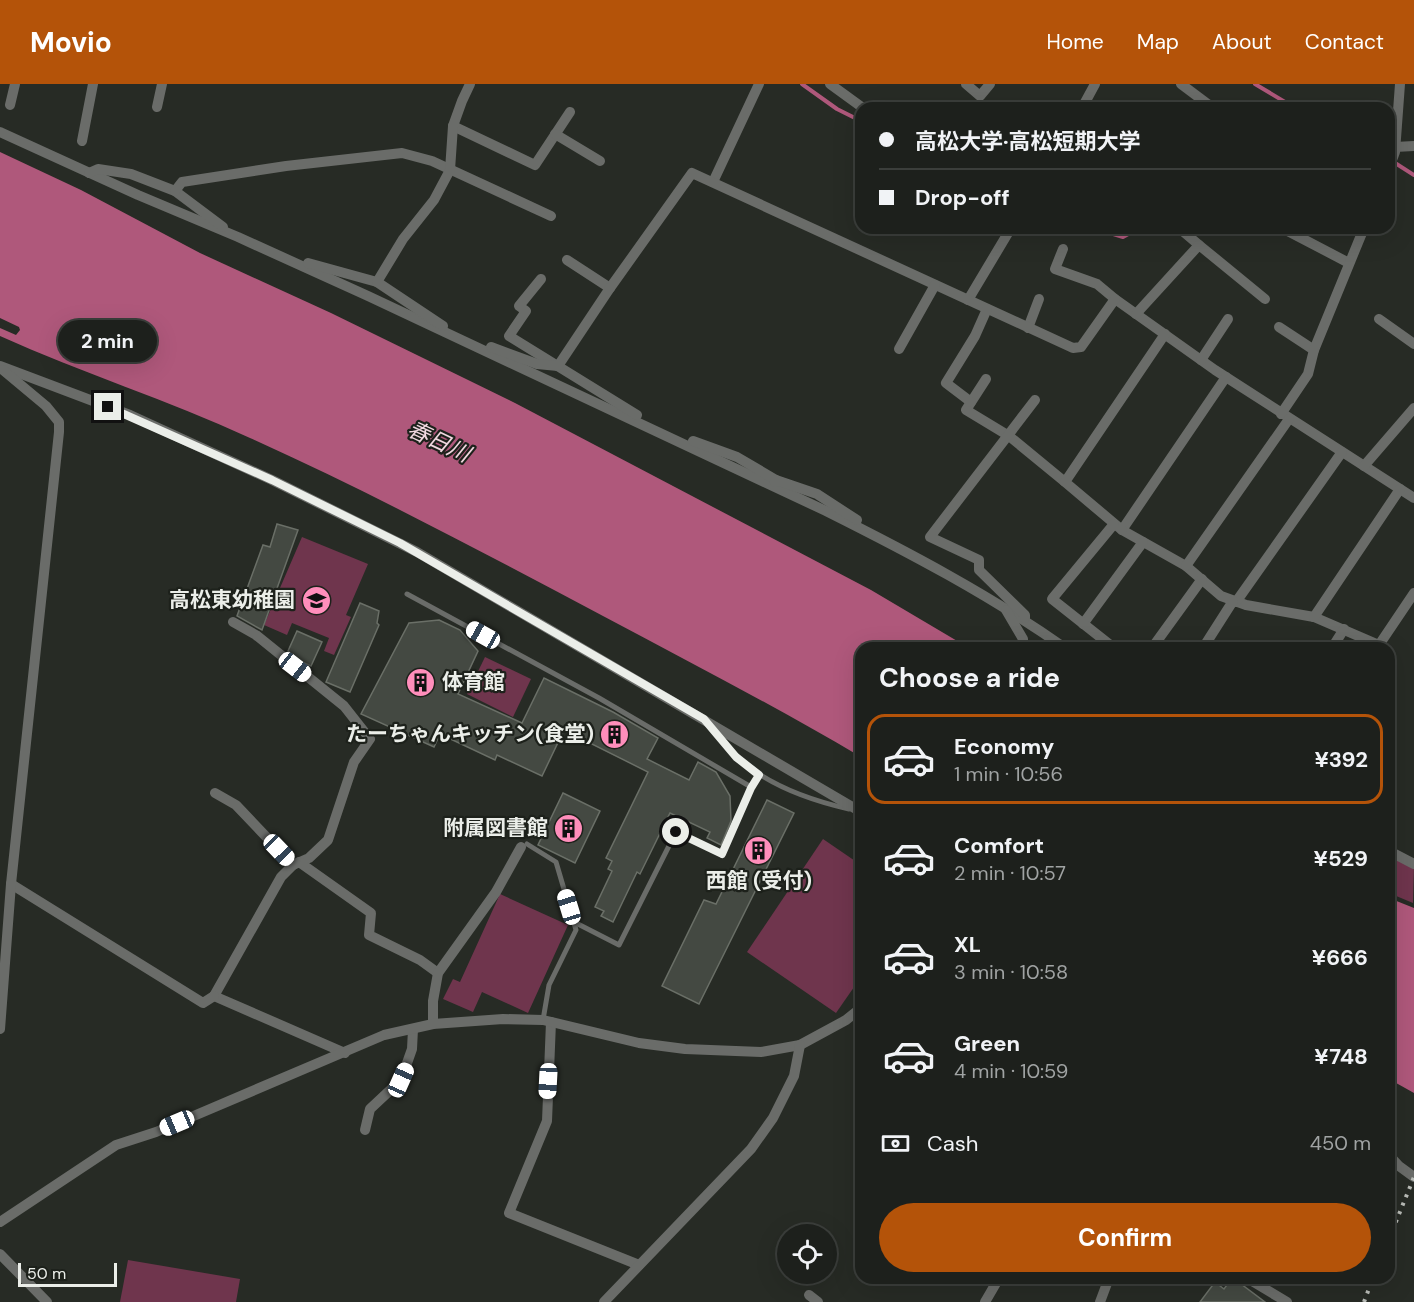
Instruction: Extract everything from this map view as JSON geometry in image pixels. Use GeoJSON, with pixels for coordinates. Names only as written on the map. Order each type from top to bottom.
{"type":"FeatureCollection","features":[{"type":"Feature","properties":{"kind":"street"},"geometry":{"type":"LineString","coordinates":[[10,105],[15,84]]}},
{"type":"Feature","properties":{"kind":"street"},"geometry":{"type":"LineString","coordinates":[[82,141],[93,84]]}},
{"type":"Feature","properties":{"kind":"street"},"geometry":{"type":"LineString","coordinates":[[157,107],[162,84]]}},
{"type":"Feature","properties":{"kind":"street"},"geometry":{"type":"LineString","coordinates":[[377,282],[403,239],[434,200],[450,170],[453,126],[470,84]]}},
{"type":"Feature","properties":{"kind":"street"},"geometry":{"type":"LineString","coordinates":[[712,182],[759,84]]}},
{"type":"Feature","properties":{"kind":"street"},"geometry":{"type":"LineString","coordinates":[[831,84],[855,102]]}},
{"type":"Feature","properties":{"kind":"street"},"geometry":{"type":"LineString","coordinates":[[966,84],[980,96],[990,84]]}},
{"type":"Feature","properties":{"kind":"street"},"geometry":{"type":"LineString","coordinates":[[1088,102],[1095,84]]}},
{"type":"Feature","properties":{"kind":"street"},"geometry":{"type":"LineString","coordinates":[[1181,84],[1205,102]]}},
{"type":"Feature","properties":{"kind":"street"},"geometry":{"type":"LineString","coordinates":[[1400,84],[1395,150],[1414,146]]}},
{"type":"Feature","properties":{"kind":"street"},"geometry":{"type":"LineString","coordinates":[[453,126],[535,165],[570,112]]}},
{"type":"Feature","properties":{"kind":"street"},"geometry":{"type":"LineString","coordinates":[[0,132],[296,263],[655,430],[681,439]]}},
{"type":"Feature","properties":{"kind":"street"},"geometry":{"type":"LineString","coordinates":[[555,134],[600,161]]}},
{"type":"Feature","properties":{"kind":"street"},"geometry":{"type":"LineString","coordinates":[[175,191],[183,182],[387,154],[417,156],[551,216]]}},
{"type":"Feature","properties":{"kind":"street"},"geometry":{"type":"LineString","coordinates":[[89,173],[98,169],[131,174],[175,191],[238,237]]}},
{"type":"Feature","properties":{"kind":"street"},"geometry":{"type":"LineString","coordinates":[[558,366],[692,173],[1073,348],[1082,347],[1115,299]]}},
{"type":"Feature","properties":{"kind":"street"},"geometry":{"type":"LineString","coordinates":[[968,300],[1007,234]]}},
{"type":"Feature","properties":{"kind":"street"},"geometry":{"type":"LineString","coordinates":[[1186,234],[1265,299]]}},
{"type":"Feature","properties":{"kind":"street"},"geometry":{"type":"LineString","coordinates":[[1293,234],[1349,263]]}},
{"type":"Feature","properties":{"kind":"street"},"geometry":{"type":"LineString","coordinates":[[1186,566],[1285,416],[1308,374],[1314,350],[1361,234]]}},
{"type":"Feature","properties":{"kind":"street"},"geometry":{"type":"LineString","coordinates":[[1136,314],[1199,245]]}},
{"type":"Feature","properties":{"kind":"street"},"geometry":{"type":"LineString","coordinates":[[1063,249],[1055,269],[1097,284],[1226,377],[1414,498]]}},
{"type":"Feature","properties":{"kind":"street"},"geometry":{"type":"LineString","coordinates":[[567,261],[610,288]]}},
{"type":"Feature","properties":{"kind":"street"},"geometry":{"type":"LineString","coordinates":[[296,263],[304,262],[377,282],[468,343],[486,345],[537,364],[558,366]]}},
{"type":"Feature","properties":{"kind":"street"},"geometry":{"type":"LineString","coordinates":[[541,279],[519,306],[526,311],[509,336],[620,406],[681,439],[775,483],[931,564],[1004,607],[1056,642]]}},
{"type":"Feature","properties":{"kind":"street"},"geometry":{"type":"LineString","coordinates":[[899,349],[935,285]]}},
{"type":"Feature","properties":{"kind":"street"},"geometry":{"type":"LineString","coordinates":[[1028,328],[1040,299]]}},
{"type":"Feature","properties":{"kind":"street"},"geometry":{"type":"LineString","coordinates":[[971,402],[946,383],[975,336],[987,309]]}},
{"type":"Feature","properties":{"kind":"street"},"geometry":{"type":"LineString","coordinates":[[1201,360],[1228,319]]}},
{"type":"Feature","properties":{"kind":"street"},"geometry":{"type":"LineString","coordinates":[[1379,319],[1414,344]]}},
{"type":"Feature","properties":{"kind":"street"},"geometry":{"type":"LineString","coordinates":[[1279,327],[1314,350]]}},
{"type":"Feature","properties":{"kind":"street"},"geometry":{"type":"LineString","coordinates":[[1065,482],[1164,334]]}},
{"type":"Feature","properties":{"kind":"street"},"geometry":{"type":"LineString","coordinates":[[0,367],[130,415],[348,516],[427,558],[855,809]]}},
{"type":"Feature","properties":{"kind":"street"},"geometry":{"type":"LineString","coordinates":[[0,367],[46,406],[59,422],[4,933],[0,1029]]}},
{"type":"Feature","properties":{"kind":"street"},"geometry":{"type":"LineString","coordinates":[[1106,642],[1052,599],[1118,527],[1226,377]]}},
{"type":"Feature","properties":{"kind":"street"},"geometry":{"type":"LineString","coordinates":[[986,379],[966,410],[1009,436],[1118,527],[1186,566],[1221,596],[1246,605],[1314,617],[1370,642]]}},
{"type":"Feature","properties":{"kind":"street"},"geometry":{"type":"LineString","coordinates":[[1025,621],[1025,615],[979,570],[979,560],[930,537],[1035,400]]}},
{"type":"Feature","properties":{"kind":"street"},"geometry":{"type":"LineString","coordinates":[[1364,466],[1414,408]]}},
{"type":"Feature","properties":{"kind":"street"},"geometry":{"type":"LineString","coordinates":[[644,418],[655,430]]}},
{"type":"Feature","properties":{"kind":"street"},"geometry":{"type":"LineString","coordinates":[[1207,642],[1342,452]]}},
{"type":"Feature","properties":{"kind":"street"},"geometry":{"type":"LineString","coordinates":[[1314,617],[1400,489]]}},
{"type":"Feature","properties":{"kind":"street"},"geometry":{"type":"LineString","coordinates":[[1083,624],[1143,542]]}},
{"type":"Feature","properties":{"kind":"street"},"geometry":{"type":"LineString","coordinates":[[1156,642],[1202,579]]}},
{"type":"Feature","properties":{"kind":"street"},"geometry":{"type":"LineString","coordinates":[[1381,642],[1414,593]]}},
{"type":"Feature","properties":{"kind":"street"},"geometry":{"type":"LineString","coordinates":[[1004,607],[1023,639]]}},
{"type":"Feature","properties":{"kind":"street"},"geometry":{"type":"LineString","coordinates":[[11,884],[202,1003],[214,996],[281,877],[296,863],[309,858],[328,840],[354,762],[370,739],[344,706],[256,635],[233,622]]}},
{"type":"Feature","properties":{"kind":"street"},"geometry":{"type":"LineString","coordinates":[[1336,642],[1344,629]]}},
{"type":"Feature","properties":{"kind":"street"},"geometry":{"type":"LineString","coordinates":[[215,793],[236,805],[296,863],[371,913],[369,935],[420,960],[438,973]]}},
{"type":"Feature","properties":{"kind":"street"},"geometry":{"type":"LineString","coordinates":[[433,1024],[433,1001],[438,973],[496,892],[524,845]]}},
{"type":"Feature","properties":{"kind":"street"},"geometry":{"type":"LineString","coordinates":[[1395,854],[1414,864]]}},
{"type":"Feature","properties":{"kind":"street"},"geometry":{"type":"LineString","coordinates":[[214,996],[345,1053]]}},
{"type":"Feature","properties":{"kind":"street"},"geometry":{"type":"LineString","coordinates":[[0,1222],[116,1145],[156,1132],[384,1035],[433,1024],[503,1019],[547,1021],[639,1043],[686,1049],[761,1052],[800,1045],[855,1013]]}},
{"type":"Feature","properties":{"kind":"street"},"geometry":{"type":"LineString","coordinates":[[547,1021],[547,1120],[509,1214],[639,1265]]}},
{"type":"Feature","properties":{"kind":"street"},"geometry":{"type":"LineString","coordinates":[[365,1130],[370,1109],[401,1080],[412,1049],[413,1029]]}},
{"type":"Feature","properties":{"kind":"street"},"geometry":{"type":"LineString","coordinates":[[604,1302],[751,1149],[773,1118],[794,1076],[800,1045]]}},
{"type":"Feature","properties":{"kind":"street"},"geometry":{"type":"LineString","coordinates":[[1395,1162],[1414,1177]]}},
{"type":"Feature","properties":{"kind":"street"},"geometry":{"type":"LineString","coordinates":[[0,1254],[47,1302]]}},
{"type":"Feature","properties":{"kind":"street"},"geometry":{"type":"LineString","coordinates":[[985,1302],[996,1284]]}},
{"type":"Feature","properties":{"kind":"street"},"geometry":{"type":"LineString","coordinates":[[1100,1302],[1107,1284]]}},
{"type":"Feature","properties":{"kind":"street"},"geometry":{"type":"LineString","coordinates":[[1257,1284],[1287,1302]]}},
{"type":"Feature","properties":{"kind":"lane"},"geometry":{"type":"LineString","coordinates":[[406,594],[599,698],[751,788]]}},
{"type":"Feature","properties":{"kind":"lane"},"geometry":{"type":"LineString","coordinates":[[704,719],[736,757],[759,775],[813,801],[855,811]]}},
{"type":"Feature","properties":{"kind":"lane"},"geometry":{"type":"LineString","coordinates":[[574,922],[619,945],[676,832],[722,854],[759,775]]}},
{"type":"Feature","properties":{"kind":"lane"},"geometry":{"type":"LineString","coordinates":[[524,845],[556,862],[576,930],[549,986],[547,1021]]}},
{"type":"Feature","properties":{"kind":"shaded area"},"geometry":{"type":"Polygon","coordinates":[[[302,537],[368,564],[346,615],[351,617],[334,655],[324,651],[329,638],[292,623],[287,635],[264,625],[302,537]]]}},
{"type":"Feature","properties":{"kind":"shaded area"},"geometry":{"type":"Polygon","coordinates":[[[485,657],[531,679],[513,717],[467,694],[485,657]]]}},
{"type":"Feature","properties":{"kind":"shaded area"},"geometry":{"type":"Polygon","coordinates":[[[823,839],[855,861],[855,986],[836,1013],[747,952],[823,839]]]}},
{"type":"Feature","properties":{"kind":"shaded area"},"geometry":{"type":"Polygon","coordinates":[[[1395,857],[1414,866],[1413,903],[1395,896],[1395,857]]]}},
{"type":"Feature","properties":{"kind":"shaded area"},"geometry":{"type":"Polygon","coordinates":[[[500,894],[568,925],[528,1013],[482,992],[473,1012],[443,999],[453,979],[460,982],[500,894]]]}},
{"type":"Feature","properties":{"kind":"shaded area"},"geometry":{"type":"Polygon","coordinates":[[[128,1260],[240,1279],[236,1302],[120,1302],[128,1260]]]}},
{"type":"Feature","properties":{"kind":"water","name":"春日川"},"geometry":{"type":"Polygon","coordinates":[[[0,152],[81,190],[200,253],[331,313],[515,403],[871,590],[959,642],[855,642],[855,754],[797,720],[472,547],[339,480],[219,424],[0,336],[0,328],[16,335],[20,330],[19,327],[0,318],[0,152]]]}},
{"type":"Feature","properties":{"kind":"water"},"geometry":{"type":"Polygon","coordinates":[[[1395,900],[1414,908],[1414,1093],[1395,1082],[1395,900]]]}},
{"type":"Feature","properties":{"kind":"building"},"geometry":{"type":"Polygon","coordinates":[[[277,524],[298,530],[262,630],[237,616],[263,545],[270,547],[277,524]]]}},
{"type":"Feature","properties":{"kind":"building"},"geometry":{"type":"Polygon","coordinates":[[[360,603],[379,611],[377,623],[379,625],[350,692],[326,682],[360,603]]]}},
{"type":"Feature","properties":{"kind":"building"},"geometry":{"type":"Polygon","coordinates":[[[439,620],[460,630],[478,651],[458,694],[522,723],[544,678],[613,712],[658,738],[647,759],[689,780],[698,762],[716,772],[730,796],[731,821],[721,845],[707,838],[710,832],[670,813],[640,874],[637,872],[613,922],[601,916],[604,911],[595,907],[612,871],[608,869],[612,861],[606,858],[648,772],[564,730],[542,776],[497,755],[495,760],[440,734],[434,747],[361,714],[409,623],[439,620]]]}},
{"type":"Feature","properties":{"kind":"building"},"geometry":{"type":"Polygon","coordinates":[[[297,631],[322,642],[311,666],[300,661],[288,651],[297,631]]]}},
{"type":"Feature","properties":{"kind":"building","name":"附属図書館"},"geometry":{"type":"Polygon","coordinates":[[[563,793],[600,811],[575,863],[538,845],[563,793]]]}},
{"type":"Feature","properties":{"kind":"building"},"geometry":{"type":"Polygon","coordinates":[[[767,800],[794,813],[699,1004],[662,986],[704,900],[716,904],[767,800]]]}},
{"type":"Feature","properties":{"kind":"building"},"geometry":{"type":"Polygon","coordinates":[[[1214,1284],[1224,1289],[1228,1284],[1241,1284],[1265,1302],[1200,1302],[1214,1284]]]}},
{"type":"Feature","properties":{"kind":"waterway"},"geometry":{"type":"LineString","coordinates":[[802,84],[837,109],[855,118]]}},
{"type":"Feature","properties":{"kind":"waterway"},"geometry":{"type":"LineString","coordinates":[[1255,84],[1285,102]]}},
{"type":"Feature","properties":{"kind":"waterway"},"geometry":{"type":"LineString","coordinates":[[1395,163],[1414,175]]}},
{"type":"Feature","properties":{"kind":"waterway"},"geometry":{"type":"LineString","coordinates":[[1113,234],[1123,237],[1128,234]]}},
{"type":"Feature","properties":{"kind":"railway"},"geometry":{"type":"LineString","coordinates":[[1395,1224],[1414,1177]]}},
{"type":"Feature","properties":{"kind":"railway"},"geometry":{"type":"LineString","coordinates":[[1364,1302],[1371,1284]]}},
{"type":"Feature","properties":{"kind":"place","name":"高松東幼稚園"},"geometry":{"type":"Point","coordinates":[316,600]}},
{"type":"Feature","properties":{"kind":"place","name":"体育館"},"geometry":{"type":"Point","coordinates":[421,682]}},
{"type":"Feature","properties":{"kind":"place","name":"たーちゃんキッチン(食堂)"},"geometry":{"type":"Point","coordinates":[615,734]}},
{"type":"Feature","properties":{"kind":"place","name":"附属図書館"},"geometry":{"type":"Point","coordinates":[569,828]}},
{"type":"Feature","properties":{"kind":"place","name":"西館 (受付)"},"geometry":{"type":"Point","coordinates":[759,850]}},
{"type":"Feature","properties":{"kind":"route"},"geometry":{"type":"LineString","coordinates":[[108,407],[272,480],[400,543],[704,719],[736,757],[759,775],[722,854],[676,832]]}}]}
